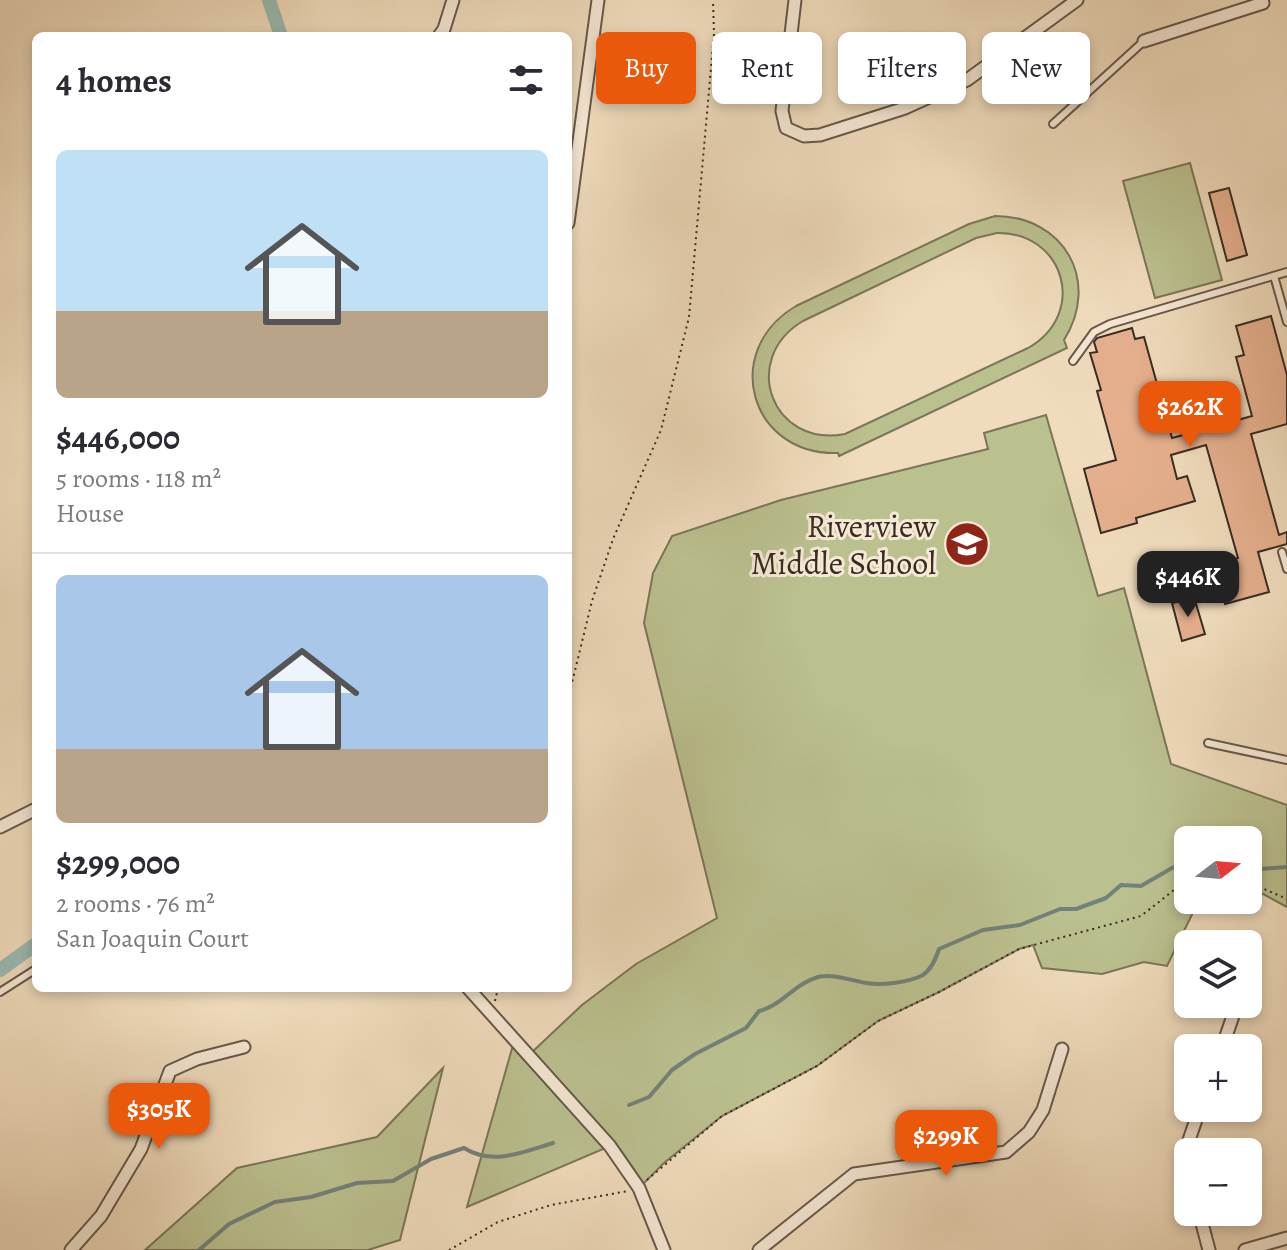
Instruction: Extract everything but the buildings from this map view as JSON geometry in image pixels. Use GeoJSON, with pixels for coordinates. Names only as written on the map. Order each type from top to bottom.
{"type":"FeatureCollection","features":[{"type":"Feature","properties":{"kind":"street"},"geometry":{"type":"LineString","coordinates":[[441,32],[453,0]]}},
{"type":"Feature","properties":{"kind":"street"},"geometry":{"type":"LineString","coordinates":[[572,180],[598,0]]}},
{"type":"Feature","properties":{"kind":"street"},"geometry":{"type":"LineString","coordinates":[[795,0],[783,102],[786,128],[804,136],[820,135],[905,108],[967,80],[1077,0]]}},
{"type":"Feature","properties":{"kind":"street"},"geometry":{"type":"LineString","coordinates":[[1144,41],[1263,3],[1262,0]]}},
{"type":"Feature","properties":{"kind":"street"},"geometry":{"type":"LineString","coordinates":[[0,827],[32,811]]}},
{"type":"Feature","properties":{"kind":"street"},"geometry":{"type":"LineString","coordinates":[[472,992],[610,1146],[639,1188],[664,1250]]}},
{"type":"Feature","properties":{"kind":"street"},"geometry":{"type":"LineString","coordinates":[[71,1250],[101,1216],[141,1149],[170,1071],[197,1059],[244,1047]]}},
{"type":"Feature","properties":{"kind":"street"},"geometry":{"type":"LineString","coordinates":[[759,1250],[854,1174],[1006,1152],[1029,1132],[1043,1110],[1062,1049]]}},
{"type":"Feature","properties":{"kind":"street"},"geometry":{"type":"LineString","coordinates":[[1203,1226],[1209,1250]]}},
{"type":"Feature","properties":{"kind":"street"},"geometry":{"type":"LineString","coordinates":[[1245,1250],[1287,1238]]}},
{"type":"Feature","properties":{"kind":"lane"},"geometry":{"type":"LineString","coordinates":[[1053,124],[1144,41]]}},
{"type":"Feature","properties":{"kind":"lane"},"geometry":{"type":"LineString","coordinates":[[1073,361],[1094,332],[1110,324],[1287,272]]}},
{"type":"Feature","properties":{"kind":"lane"},"geometry":{"type":"LineString","coordinates":[[1274,276],[1287,322]]}},
{"type":"Feature","properties":{"kind":"lane"},"geometry":{"type":"LineString","coordinates":[[1282,552],[1287,569]]}},
{"type":"Feature","properties":{"kind":"lane"},"geometry":{"type":"LineString","coordinates":[[1208,743],[1287,760]]}},
{"type":"Feature","properties":{"kind":"lane"},"geometry":{"type":"LineString","coordinates":[[0,992],[32,972]]}},
{"type":"Feature","properties":{"kind":"path"},"geometry":{"type":"LineString","coordinates":[[572,683],[592,601],[613,539],[661,430],[689,317],[713,47],[713,0]]}},
{"type":"Feature","properties":{"kind":"path"},"geometry":{"type":"LineString","coordinates":[[1262,888],[1287,899]]}},
{"type":"Feature","properties":{"kind":"path"},"geometry":{"type":"LineString","coordinates":[[449,1250],[498,1222],[551,1205],[639,1188],[664,1163],[722,1116],[817,1066],[878,1021],[1019,949],[1141,916],[1174,890]]}},
{"type":"Feature","properties":{"kind":"green space"},"geometry":{"type":"Polygon","coordinates":[[[1190,163],[1222,280],[1155,298],[1123,181],[1190,163]]]}},
{"type":"Feature","properties":{"kind":"green space"},"geometry":{"type":"Polygon","coordinates":[[[995,216],[1019,219],[1040,227],[1057,240],[1069,256],[1077,275],[1079,296],[1064,340],[1067,348],[839,456],[838,453],[808,449],[784,438],[766,420],[756,398],[753,373],[758,348],[772,325],[796,306],[969,224],[995,216]],[[997,233],[976,238],[803,321],[783,337],[772,357],[769,377],[773,397],[783,414],[799,428],[820,435],[845,434],[1028,348],[1047,333],[1058,316],[1062,296],[1060,277],[1053,260],[1039,246],[1020,236],[997,233]]]}},
{"type":"Feature","properties":{"kind":"green space"},"geometry":{"type":"Polygon","coordinates":[[[1046,415],[1098,596],[1124,588],[1171,764],[1287,805],[1287,907],[1262,894],[1262,826],[1174,826],[1174,914],[1192,914],[1184,930],[1174,930],[1174,952],[1167,966],[1144,962],[1102,974],[1042,968],[1033,945],[1019,949],[878,1021],[817,1066],[722,1116],[664,1163],[639,1188],[610,1146],[467,1207],[515,1038],[530,1054],[582,1005],[636,964],[717,918],[644,623],[653,573],[672,536],[781,500],[988,449],[984,433],[1046,415]]]}},
{"type":"Feature","properties":{"kind":"green space"},"geometry":{"type":"Polygon","coordinates":[[[443,1068],[400,1240],[368,1250],[145,1250],[237,1168],[377,1137],[443,1068]]]}},
{"type":"Feature","properties":{"kind":"waterway"},"geometry":{"type":"LineString","coordinates":[[269,0],[280,32]]}},
{"type":"Feature","properties":{"kind":"waterway"},"geometry":{"type":"LineString","coordinates":[[1262,869],[1287,867]]}},
{"type":"Feature","properties":{"kind":"waterway"},"geometry":{"type":"LineString","coordinates":[[629,1105],[649,1097],[672,1070],[695,1054],[746,1028],[759,1011],[774,1005],[809,980],[830,976],[880,984],[911,980],[929,970],[939,949],[983,930],[1020,925],[1060,909],[1076,909],[1106,898],[1121,885],[1141,886],[1174,868]]}},
{"type":"Feature","properties":{"kind":"waterway"},"geometry":{"type":"LineString","coordinates":[[0,970],[32,947]]}},
{"type":"Feature","properties":{"kind":"waterway"},"geometry":{"type":"LineString","coordinates":[[199,1250],[229,1224],[275,1202],[311,1197],[357,1183],[393,1181],[431,1159],[464,1148],[497,1157],[553,1143]]}},
{"type":"Feature","properties":{"kind":"place","name":"Riverview Middle School"},"geometry":{"type":"Point","coordinates":[967,544]}}]}
